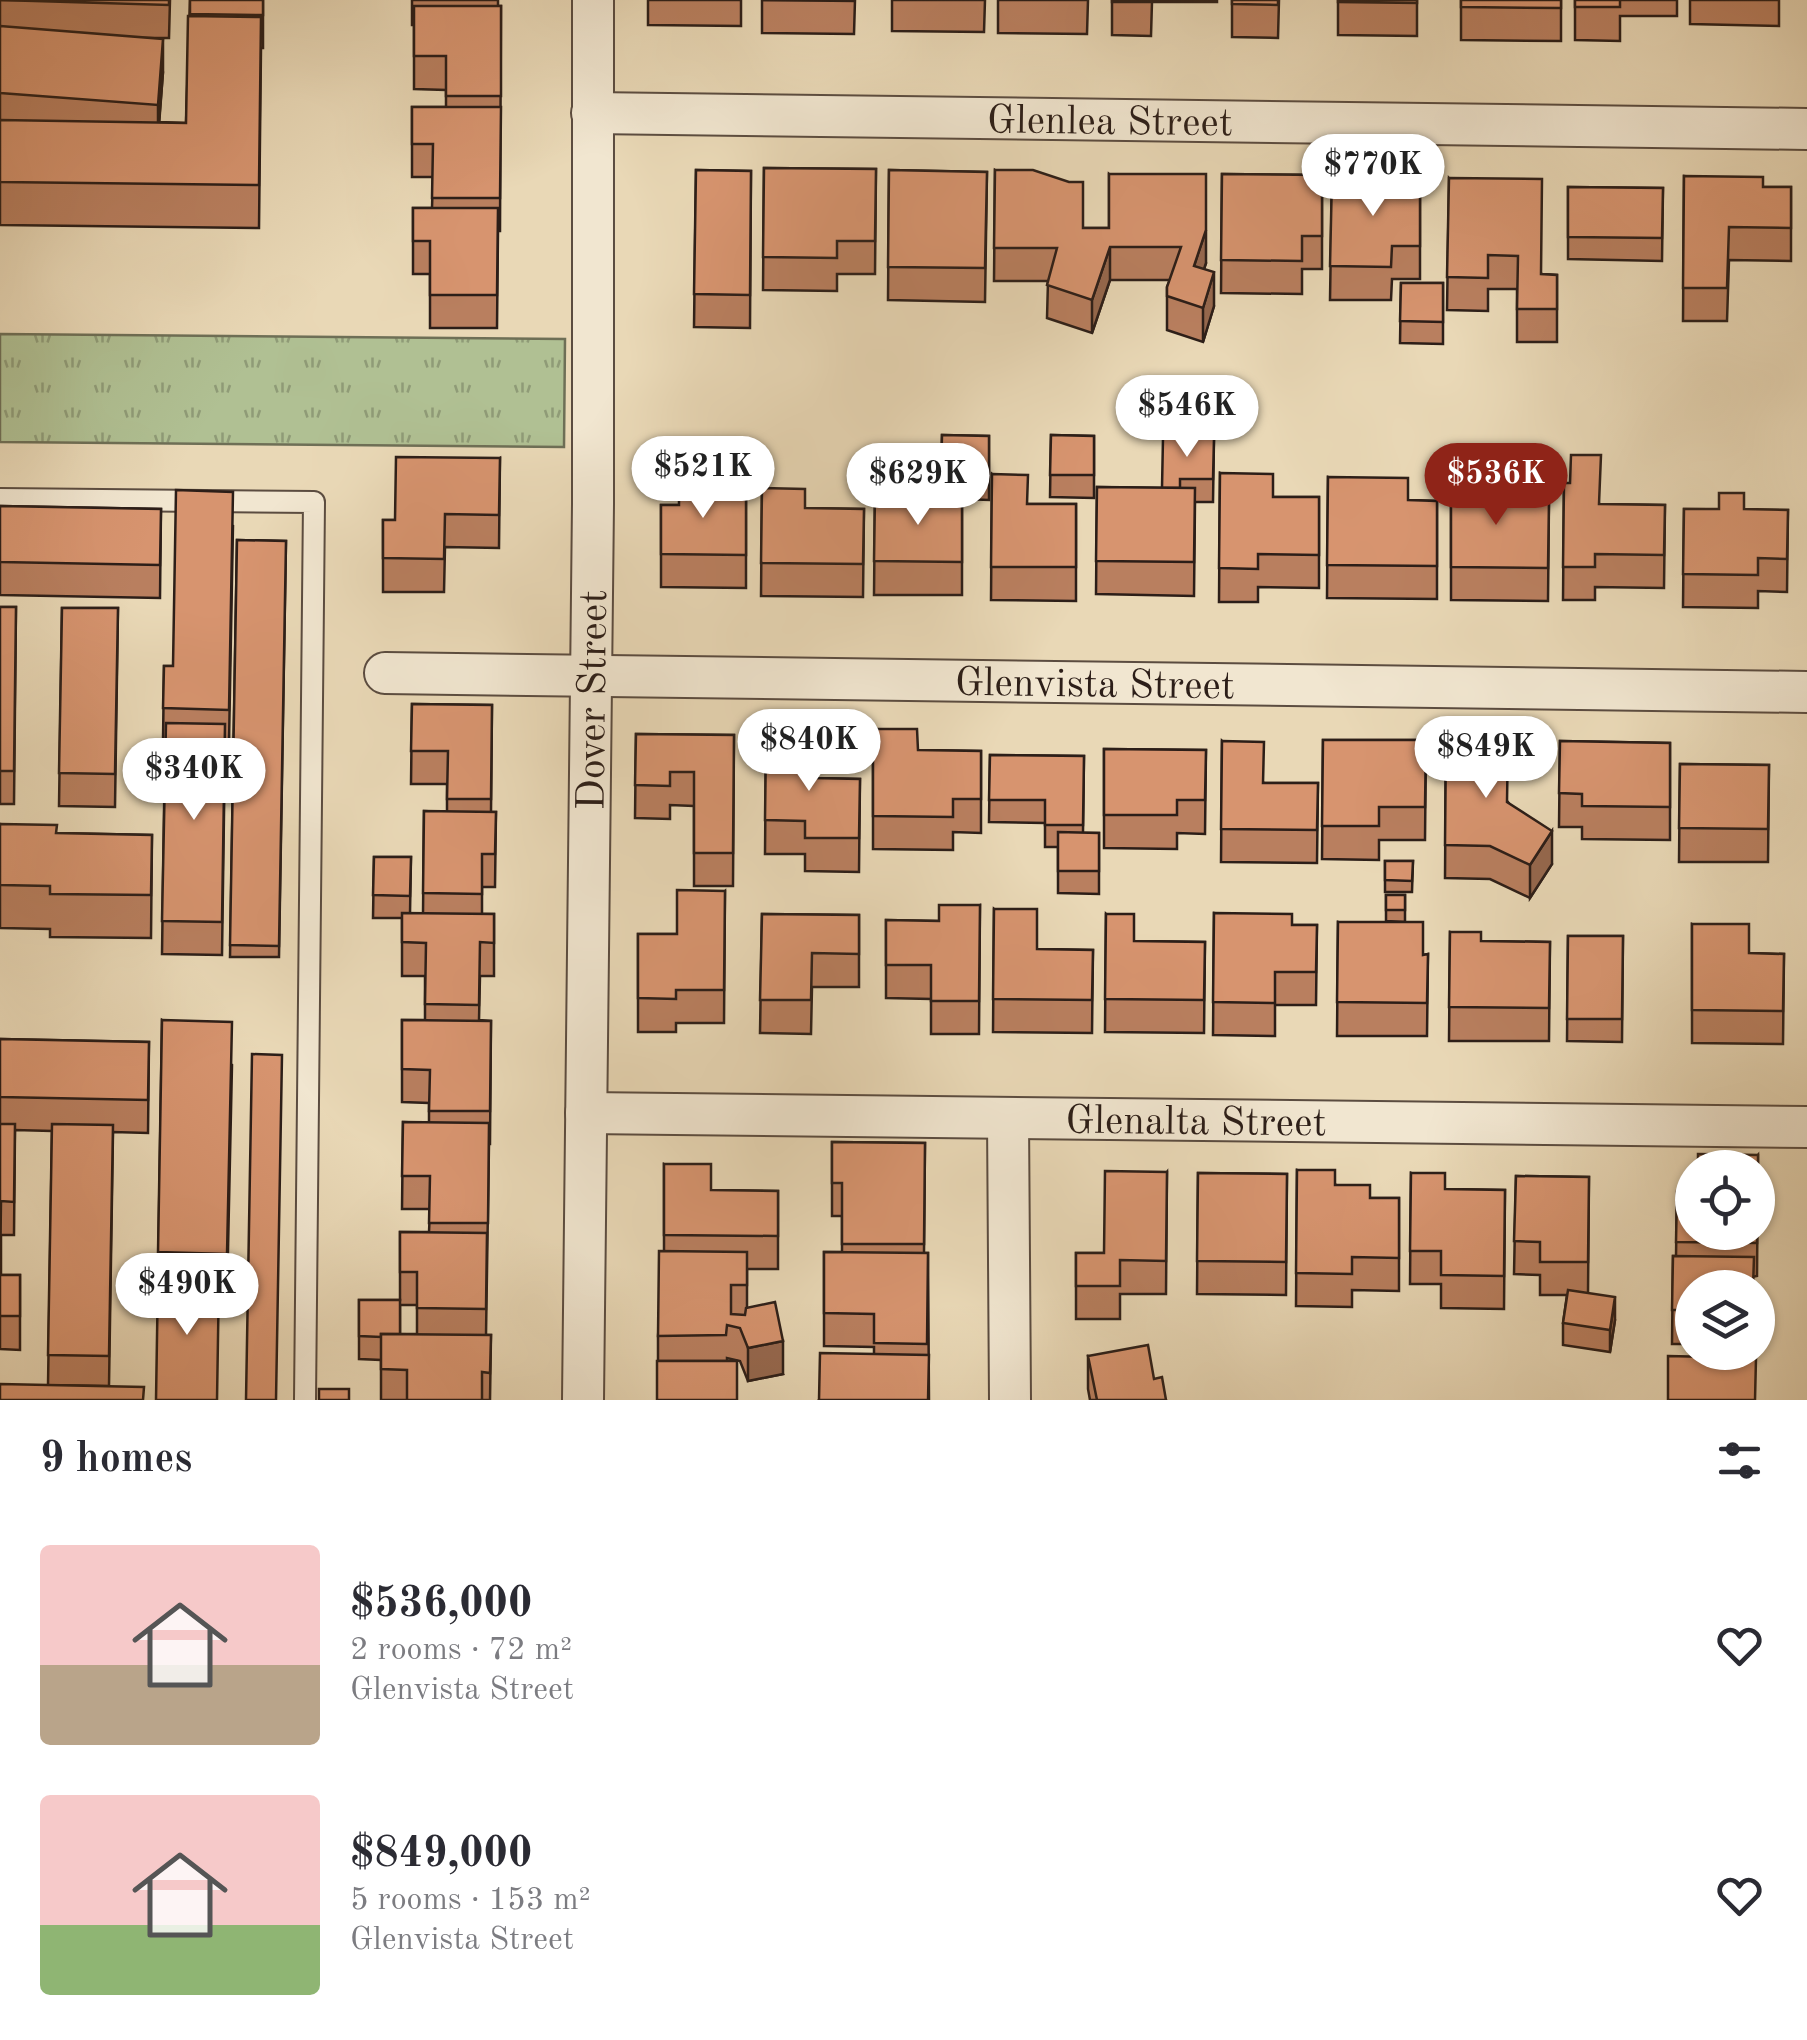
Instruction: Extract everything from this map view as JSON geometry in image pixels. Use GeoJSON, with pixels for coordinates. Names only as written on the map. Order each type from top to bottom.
{"type":"FeatureCollection","features":[{"type":"Feature","properties":{"kind":"street","name":"Dover Street"},"geometry":{"type":"LineString","coordinates":[[583,1400],[592,676],[593,0]]}},
{"type":"Feature","properties":{"kind":"street","name":"Glenlea Street"},"geometry":{"type":"LineString","coordinates":[[592,113],[1807,129]]}},
{"type":"Feature","properties":{"kind":"street","name":"Glenvista Street"},"geometry":{"type":"LineString","coordinates":[[385,673],[1807,692]]}},
{"type":"Feature","properties":{"kind":"street","name":"Glenalta Street"},"geometry":{"type":"LineString","coordinates":[[586,1114],[1807,1126]]}},
{"type":"Feature","properties":{"kind":"street"},"geometry":{"type":"LineString","coordinates":[[1008,1118],[1010,1400]]}},
{"type":"Feature","properties":{"kind":"lane"},"geometry":{"type":"LineString","coordinates":[[0,498],[314,502],[305,1400]]}},
{"type":"Feature","properties":{"kind":"green space"},"geometry":{"type":"Polygon","coordinates":[[[0,334],[565,339],[564,447],[0,442],[0,334]]]}},
{"type":"Feature","properties":{"kind":"building"},"geometry":{"type":"Polygon","coordinates":[[[0,0],[169,0],[169,5],[0,0]]]}},
{"type":"Feature","properties":{"kind":"building"},"geometry":{"type":"Polygon","coordinates":[[[190,0],[263,0],[263,15],[190,14],[190,0]]]}},
{"type":"Feature","properties":{"kind":"building"},"geometry":{"type":"Polygon","coordinates":[[[1151,0],[1151,2],[1112,2],[1151,0]]]}},
{"type":"Feature","properties":{"kind":"building"},"geometry":{"type":"Polygon","coordinates":[[[1232,0],[1278,0],[1278,5],[1232,4],[1232,0]]]}},
{"type":"Feature","properties":{"kind":"building"},"geometry":{"type":"Polygon","coordinates":[[[1417,0],[1417,3],[1338,2],[1417,0]]]}},
{"type":"Feature","properties":{"kind":"building"},"geometry":{"type":"Polygon","coordinates":[[[1461,0],[1561,0],[1561,8],[1461,7],[1461,0]]]}},
{"type":"Feature","properties":{"kind":"building"},"geometry":{"type":"Polygon","coordinates":[[[1575,0],[1620,0],[1620,7],[1575,7],[1575,0]]]}},
{"type":"Feature","properties":{"kind":"building"},"geometry":{"type":"Polygon","coordinates":[[[414,6],[501,6],[501,96],[446,96],[446,56],[414,56],[414,6]]]}},
{"type":"Feature","properties":{"kind":"building"},"geometry":{"type":"Polygon","coordinates":[[[188,16],[261,17],[259,185],[0,182],[0,120],[186,123],[188,16]]]}},
{"type":"Feature","properties":{"kind":"building"},"geometry":{"type":"Polygon","coordinates":[[[0,26],[163,39],[158,105],[0,93],[0,26]]]}},
{"type":"Feature","properties":{"kind":"building"},"geometry":{"type":"Polygon","coordinates":[[[412,107],[501,107],[500,198],[432,198],[433,144],[412,144],[412,107]]]}},
{"type":"Feature","properties":{"kind":"building"},"geometry":{"type":"Polygon","coordinates":[[[764,168],[876,169],[875,241],[837,241],[837,258],[763,257],[764,168]]]}},
{"type":"Feature","properties":{"kind":"building"},"geometry":{"type":"Polygon","coordinates":[[[696,170],[751,171],[750,295],[694,294],[696,170]]]}},
{"type":"Feature","properties":{"kind":"building"},"geometry":{"type":"Polygon","coordinates":[[[889,170],[987,172],[985,268],[888,267],[889,170]]]}},
{"type":"Feature","properties":{"kind":"building"},"geometry":{"type":"Polygon","coordinates":[[[995,170],[1033,170],[1069,182],[1083,182],[1083,228],[1109,228],[1109,174],[1206,174],[1206,230],[1194,266],[1214,272],[1203,308],[1167,296],[1181,247],[1110,247],[1092,300],[1047,285],[1057,248],[994,248],[995,170]]]}},
{"type":"Feature","properties":{"kind":"building"},"geometry":{"type":"Polygon","coordinates":[[[1222,174],[1322,175],[1322,236],[1302,236],[1302,261],[1221,260],[1222,174]]]}},
{"type":"Feature","properties":{"kind":"building"},"geometry":{"type":"Polygon","coordinates":[[[1332,176],[1420,177],[1420,246],[1392,246],[1391,267],[1330,266],[1332,176]]]}},
{"type":"Feature","properties":{"kind":"building"},"geometry":{"type":"Polygon","coordinates":[[[1684,176],[1763,177],[1763,187],[1791,187],[1791,228],[1729,227],[1727,288],[1683,288],[1684,176]]]}},
{"type":"Feature","properties":{"kind":"building"},"geometry":{"type":"Polygon","coordinates":[[[1449,178],[1542,179],[1541,274],[1557,275],[1557,309],[1517,309],[1518,256],[1488,255],[1488,278],[1447,277],[1449,178]]]}},
{"type":"Feature","properties":{"kind":"building"},"geometry":{"type":"Polygon","coordinates":[[[1568,187],[1663,188],[1662,238],[1568,237],[1568,187]]]}},
{"type":"Feature","properties":{"kind":"building"},"geometry":{"type":"Polygon","coordinates":[[[413,208],[498,208],[497,295],[430,295],[430,241],[413,241],[413,208]]]}},
{"type":"Feature","properties":{"kind":"building"},"geometry":{"type":"Polygon","coordinates":[[[1401,283],[1443,283],[1443,322],[1400,321],[1401,283]]]}},
{"type":"Feature","properties":{"kind":"building"},"geometry":{"type":"Polygon","coordinates":[[[942,435],[989,436],[989,477],[941,477],[942,435]]]}},
{"type":"Feature","properties":{"kind":"building"},"geometry":{"type":"Polygon","coordinates":[[[1051,435],[1094,436],[1094,475],[1050,475],[1051,435]]]}},
{"type":"Feature","properties":{"kind":"building"},"geometry":{"type":"Polygon","coordinates":[[[1163,438],[1214,438],[1213,479],[1180,479],[1180,488],[1162,488],[1163,438]]]}},
{"type":"Feature","properties":{"kind":"building"},"geometry":{"type":"Polygon","coordinates":[[[1571,455],[1601,455],[1599,504],[1665,505],[1664,555],[1595,554],[1595,567],[1563,567],[1564,483],[1570,483],[1571,455]]]}},
{"type":"Feature","properties":{"kind":"building"},"geometry":{"type":"Polygon","coordinates":[[[396,457],[500,458],[499,515],[445,514],[444,559],[383,558],[383,520],[395,520],[396,457]]]}},
{"type":"Feature","properties":{"kind":"building"},"geometry":{"type":"Polygon","coordinates":[[[679,473],[708,473],[708,496],[746,497],[746,555],[661,554],[661,505],[679,505],[679,473]]]}},
{"type":"Feature","properties":{"kind":"building"},"geometry":{"type":"Polygon","coordinates":[[[1220,473],[1273,474],[1273,497],[1319,497],[1319,555],[1258,554],[1258,569],[1219,568],[1220,473]]]}},
{"type":"Feature","properties":{"kind":"building"},"geometry":{"type":"Polygon","coordinates":[[[992,474],[1028,475],[1027,504],[1076,504],[1076,567],[991,567],[992,474]]]}},
{"type":"Feature","properties":{"kind":"building"},"geometry":{"type":"Polygon","coordinates":[[[1328,477],[1408,478],[1408,500],[1437,501],[1437,566],[1327,565],[1328,477]]]}},
{"type":"Feature","properties":{"kind":"building"},"geometry":{"type":"Polygon","coordinates":[[[1451,478],[1498,479],[1498,500],[1549,500],[1548,568],[1451,567],[1451,478]]]}},
{"type":"Feature","properties":{"kind":"building"},"geometry":{"type":"Polygon","coordinates":[[[1097,487],[1195,488],[1194,562],[1096,561],[1097,487]]]}},
{"type":"Feature","properties":{"kind":"building"},"geometry":{"type":"Polygon","coordinates":[[[762,488],[805,489],[805,508],[864,509],[863,564],[761,563],[762,488]]]}},
{"type":"Feature","properties":{"kind":"building"},"geometry":{"type":"Polygon","coordinates":[[[176,490],[233,492],[229,710],[163,708],[164,666],[173,666],[176,490]]]}},
{"type":"Feature","properties":{"kind":"building"},"geometry":{"type":"Polygon","coordinates":[[[1719,493],[1744,493],[1744,509],[1788,510],[1787,559],[1758,558],[1758,575],[1683,574],[1684,509],[1719,509],[1719,493]]]}},
{"type":"Feature","properties":{"kind":"building"},"geometry":{"type":"Polygon","coordinates":[[[875,494],[962,496],[962,562],[874,561],[875,494]]]}},
{"type":"Feature","properties":{"kind":"building"},"geometry":{"type":"Polygon","coordinates":[[[0,506],[161,509],[160,565],[0,562],[0,506]]]}},
{"type":"Feature","properties":{"kind":"building"},"geometry":{"type":"Polygon","coordinates":[[[237,540],[286,541],[279,946],[230,945],[237,540]]]}},
{"type":"Feature","properties":{"kind":"building"},"geometry":{"type":"Polygon","coordinates":[[[0,607],[16,607],[14,771],[0,771],[0,607]]]}},
{"type":"Feature","properties":{"kind":"building"},"geometry":{"type":"Polygon","coordinates":[[[62,608],[118,608],[115,774],[59,773],[62,608]]]}},
{"type":"Feature","properties":{"kind":"building"},"geometry":{"type":"Polygon","coordinates":[[[412,704],[492,705],[491,799],[447,799],[448,751],[411,751],[412,704]]]}},
{"type":"Feature","properties":{"kind":"building"},"geometry":{"type":"Polygon","coordinates":[[[166,723],[225,724],[222,922],[162,921],[166,723]]]}},
{"type":"Feature","properties":{"kind":"building"},"geometry":{"type":"Polygon","coordinates":[[[873,729],[917,729],[918,750],[981,751],[981,799],[953,799],[953,817],[873,816],[873,729]]]}},
{"type":"Feature","properties":{"kind":"building"},"geometry":{"type":"Polygon","coordinates":[[[636,734],[734,735],[733,853],[694,853],[694,772],[670,772],[670,786],[635,785],[636,734]]]}},
{"type":"Feature","properties":{"kind":"building"},"geometry":{"type":"Polygon","coordinates":[[[1446,738],[1508,738],[1507,802],[1552,831],[1530,865],[1490,846],[1445,845],[1446,738]]]}},
{"type":"Feature","properties":{"kind":"building"},"geometry":{"type":"Polygon","coordinates":[[[1323,740],[1426,740],[1425,807],[1379,807],[1379,826],[1322,826],[1323,740]]]}},
{"type":"Feature","properties":{"kind":"building"},"geometry":{"type":"Polygon","coordinates":[[[1222,741],[1264,742],[1263,783],[1318,783],[1317,830],[1221,829],[1222,741]]]}},
{"type":"Feature","properties":{"kind":"building"},"geometry":{"type":"Polygon","coordinates":[[[1560,741],[1670,743],[1670,807],[1582,806],[1582,794],[1559,793],[1560,741]]]}},
{"type":"Feature","properties":{"kind":"building"},"geometry":{"type":"Polygon","coordinates":[[[766,743],[815,744],[814,778],[860,779],[859,838],[805,838],[805,821],[765,820],[766,743]]]}},
{"type":"Feature","properties":{"kind":"building"},"geometry":{"type":"Polygon","coordinates":[[[1104,749],[1206,750],[1205,800],[1177,800],[1177,815],[1104,815],[1104,749]]]}},
{"type":"Feature","properties":{"kind":"building"},"geometry":{"type":"Polygon","coordinates":[[[990,755],[1084,756],[1083,825],[1045,825],[1045,800],[989,800],[990,755]]]}},
{"type":"Feature","properties":{"kind":"building"},"geometry":{"type":"Polygon","coordinates":[[[1680,764],[1769,765],[1768,829],[1679,828],[1680,764]]]}},
{"type":"Feature","properties":{"kind":"building"},"geometry":{"type":"Polygon","coordinates":[[[424,811],[496,812],[495,854],[482,854],[482,894],[423,893],[424,811]]]}},
{"type":"Feature","properties":{"kind":"building"},"geometry":{"type":"Polygon","coordinates":[[[0,824],[57,825],[56,833],[152,835],[151,895],[50,894],[50,886],[0,885],[0,824]]]}},
{"type":"Feature","properties":{"kind":"building"},"geometry":{"type":"Polygon","coordinates":[[[1058,832],[1099,833],[1099,871],[1058,871],[1058,832]]]}},
{"type":"Feature","properties":{"kind":"building"},"geometry":{"type":"Polygon","coordinates":[[[374,857],[411,857],[410,896],[373,895],[374,857]]]}},
{"type":"Feature","properties":{"kind":"building"},"geometry":{"type":"Polygon","coordinates":[[[1385,861],[1413,861],[1412,881],[1385,880],[1385,861]]]}},
{"type":"Feature","properties":{"kind":"building"},"geometry":{"type":"Polygon","coordinates":[[[677,890],[725,891],[724,990],[676,990],[676,999],[638,998],[638,934],[677,934],[677,890]]]}},
{"type":"Feature","properties":{"kind":"building"},"geometry":{"type":"Polygon","coordinates":[[[1386,895],[1405,895],[1405,910],[1386,910],[1386,895]]]}},
{"type":"Feature","properties":{"kind":"building"},"geometry":{"type":"Polygon","coordinates":[[[939,905],[980,905],[979,1001],[931,1001],[931,965],[886,965],[886,920],[939,921],[939,905]]]}},
{"type":"Feature","properties":{"kind":"building"},"geometry":{"type":"Polygon","coordinates":[[[994,909],[1037,909],[1037,949],[1093,950],[1092,1000],[993,999],[994,909]]]}},
{"type":"Feature","properties":{"kind":"building"},"geometry":{"type":"Polygon","coordinates":[[[402,913],[494,914],[494,943],[480,942],[479,1005],[425,1004],[426,943],[402,942],[402,913]]]}},
{"type":"Feature","properties":{"kind":"building"},"geometry":{"type":"Polygon","coordinates":[[[1214,913],[1292,914],[1292,925],[1317,925],[1316,972],[1275,972],[1275,1003],[1213,1002],[1214,913]]]}},
{"type":"Feature","properties":{"kind":"building"},"geometry":{"type":"Polygon","coordinates":[[[762,914],[859,915],[859,954],[812,953],[811,1000],[760,1000],[762,914]]]}},
{"type":"Feature","properties":{"kind":"building"},"geometry":{"type":"Polygon","coordinates":[[[1106,914],[1134,914],[1134,941],[1205,942],[1204,1000],[1105,999],[1106,914]]]}},
{"type":"Feature","properties":{"kind":"building"},"geometry":{"type":"Polygon","coordinates":[[[1338,922],[1423,922],[1423,955],[1428,954],[1427,1003],[1337,1002],[1338,922]]]}},
{"type":"Feature","properties":{"kind":"building"},"geometry":{"type":"Polygon","coordinates":[[[1692,924],[1749,924],[1749,953],[1784,954],[1783,1011],[1692,1010],[1692,924]]]}},
{"type":"Feature","properties":{"kind":"building"},"geometry":{"type":"Polygon","coordinates":[[[1450,932],[1481,932],[1481,941],[1550,942],[1549,1008],[1449,1007],[1450,932]]]}},
{"type":"Feature","properties":{"kind":"building"},"geometry":{"type":"Polygon","coordinates":[[[1568,936],[1623,936],[1622,1019],[1567,1019],[1568,936]]]}},
{"type":"Feature","properties":{"kind":"building"},"geometry":{"type":"Polygon","coordinates":[[[162,1020],[232,1022],[227,1254],[158,1252],[162,1020]]]}},
{"type":"Feature","properties":{"kind":"building"},"geometry":{"type":"Polygon","coordinates":[[[402,1020],[491,1021],[490,1111],[429,1111],[430,1070],[402,1069],[402,1020]]]}},
{"type":"Feature","properties":{"kind":"building"},"geometry":{"type":"Polygon","coordinates":[[[0,1039],[149,1042],[148,1100],[0,1097],[0,1039]]]}},
{"type":"Feature","properties":{"kind":"building"},"geometry":{"type":"Polygon","coordinates":[[[252,1054],[282,1055],[276,1400],[246,1400],[252,1054]]]}},
{"type":"Feature","properties":{"kind":"building"},"geometry":{"type":"Polygon","coordinates":[[[403,1122],[489,1123],[488,1223],[429,1223],[430,1176],[402,1176],[403,1122]]]}},
{"type":"Feature","properties":{"kind":"building"},"geometry":{"type":"Polygon","coordinates":[[[0,1124],[15,1124],[14,1202],[1,1201],[0,1275],[0,1124]]]}},
{"type":"Feature","properties":{"kind":"building"},"geometry":{"type":"Polygon","coordinates":[[[52,1124],[113,1125],[109,1356],[48,1355],[52,1124]]]}},
{"type":"Feature","properties":{"kind":"building"},"geometry":{"type":"Polygon","coordinates":[[[832,1142],[925,1143],[924,1244],[842,1244],[842,1183],[832,1183],[832,1142]]]}},
{"type":"Feature","properties":{"kind":"building"},"geometry":{"type":"Polygon","coordinates":[[[664,1164],[711,1164],[711,1190],[778,1191],[778,1236],[664,1235],[664,1164]]]}},
{"type":"Feature","properties":{"kind":"building"},"geometry":{"type":"Polygon","coordinates":[[[1297,1170],[1335,1170],[1335,1185],[1370,1185],[1370,1198],[1399,1198],[1399,1258],[1352,1257],[1352,1274],[1296,1273],[1297,1170]]]}},
{"type":"Feature","properties":{"kind":"building"},"geometry":{"type":"Polygon","coordinates":[[[1105,1171],[1167,1172],[1166,1261],[1120,1260],[1120,1286],[1076,1286],[1076,1253],[1104,1253],[1105,1171]]]}},
{"type":"Feature","properties":{"kind":"building"},"geometry":{"type":"Polygon","coordinates":[[[1198,1173],[1287,1174],[1286,1262],[1197,1261],[1198,1173]]]}},
{"type":"Feature","properties":{"kind":"building"},"geometry":{"type":"Polygon","coordinates":[[[1411,1173],[1445,1173],[1445,1189],[1505,1190],[1504,1276],[1441,1275],[1441,1251],[1410,1251],[1411,1173]]]}},
{"type":"Feature","properties":{"kind":"building"},"geometry":{"type":"Polygon","coordinates":[[[1516,1176],[1589,1177],[1588,1262],[1540,1262],[1540,1242],[1514,1241],[1516,1176]]]}},
{"type":"Feature","properties":{"kind":"building"},"geometry":{"type":"Polygon","coordinates":[[[400,1232],[487,1233],[486,1309],[417,1308],[417,1272],[400,1272],[400,1232]]]}},
{"type":"Feature","properties":{"kind":"building"},"geometry":{"type":"Polygon","coordinates":[[[659,1251],[747,1252],[747,1285],[731,1285],[731,1314],[745,1315],[746,1308],[775,1302],[783,1341],[748,1348],[740,1328],[727,1325],[726,1335],[658,1336],[659,1251]]]}},
{"type":"Feature","properties":{"kind":"building"},"geometry":{"type":"Polygon","coordinates":[[[824,1252],[928,1253],[927,1344],[874,1343],[874,1314],[824,1313],[824,1252]]]}},
{"type":"Feature","properties":{"kind":"building"},"geometry":{"type":"Polygon","coordinates":[[[1673,1256],[1754,1257],[1754,1270],[1675,1270],[1672,1310],[1673,1256]]]}},
{"type":"Feature","properties":{"kind":"building"},"geometry":{"type":"Polygon","coordinates":[[[0,1275],[20,1275],[20,1316],[0,1316],[0,1275]]]}},
{"type":"Feature","properties":{"kind":"building"},"geometry":{"type":"Polygon","coordinates":[[[158,1275],[219,1276],[217,1400],[156,1400],[158,1275]]]}},
{"type":"Feature","properties":{"kind":"building"},"geometry":{"type":"Polygon","coordinates":[[[1568,1290],[1615,1297],[1610,1330],[1563,1323],[1568,1290]]]}},
{"type":"Feature","properties":{"kind":"building"},"geometry":{"type":"Polygon","coordinates":[[[359,1300],[400,1300],[400,1334],[359,1336],[359,1300]]]}},
{"type":"Feature","properties":{"kind":"building"},"geometry":{"type":"Polygon","coordinates":[[[381,1334],[491,1335],[490,1373],[482,1372],[482,1400],[407,1400],[407,1370],[381,1369],[381,1334]]]}},
{"type":"Feature","properties":{"kind":"building"},"geometry":{"type":"Polygon","coordinates":[[[1148,1345],[1154,1379],[1162,1377],[1166,1400],[1097,1400],[1088,1356],[1148,1345]]]}},
{"type":"Feature","properties":{"kind":"building"},"geometry":{"type":"Polygon","coordinates":[[[820,1353],[929,1355],[928,1400],[819,1400],[820,1353]]]}},
{"type":"Feature","properties":{"kind":"building"},"geometry":{"type":"Polygon","coordinates":[[[1668,1356],[1675,1356],[1675,1370],[1756,1370],[1755,1400],[1668,1400],[1668,1356]]]}},
{"type":"Feature","properties":{"kind":"building"},"geometry":{"type":"Polygon","coordinates":[[[657,1361],[737,1361],[737,1400],[657,1400],[657,1361]]]}},
{"type":"Feature","properties":{"kind":"building"},"geometry":{"type":"Polygon","coordinates":[[[0,1384],[144,1387],[143,1400],[0,1400],[0,1384]]]}},
{"type":"Feature","properties":{"kind":"building"},"geometry":{"type":"Polygon","coordinates":[[[319,1389],[349,1389],[349,1400],[319,1400],[319,1389]]]}}]}
